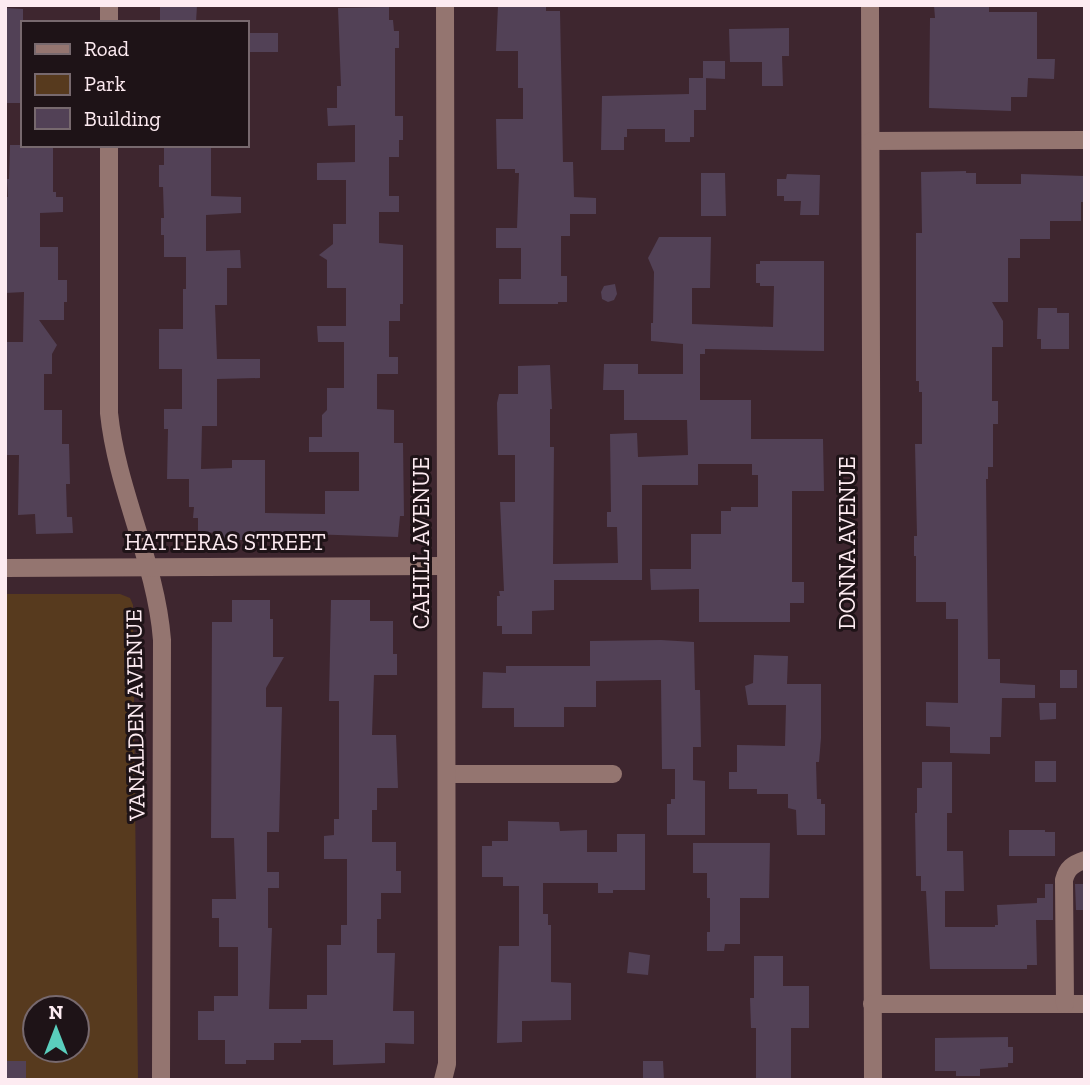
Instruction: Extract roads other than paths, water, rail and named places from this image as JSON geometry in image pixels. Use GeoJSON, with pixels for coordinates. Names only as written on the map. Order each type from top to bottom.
{"type":"FeatureCollection","features":[{"type":"Feature","properties":{"kind":"street","name":"CAHILL AVENUE"},"geometry":{"type":"LineString","coordinates":[[443,1080],[447,1064],[444,5]]}},
{"type":"Feature","properties":{"kind":"street","name":"DONNA AVENUE"},"geometry":{"type":"LineString","coordinates":[[870,5],[873,1080]]}},
{"type":"Feature","properties":{"kind":"street"},"geometry":{"type":"LineString","coordinates":[[871,141],[1085,140]]}},
{"type":"Feature","properties":{"kind":"street","name":"VANALDEN AVENUE"},"geometry":{"type":"LineString","coordinates":[[110,147],[112,440],[160,608],[162,640],[162,1080]]}},
{"type":"Feature","properties":{"kind":"street","name":"HATTERAS STREET"},"geometry":{"type":"LineString","coordinates":[[5,568],[445,566]]}},
{"type":"Feature","properties":{"kind":"street"},"geometry":{"type":"LineString","coordinates":[[447,774],[613,774]]}},
{"type":"Feature","properties":{"kind":"street"},"geometry":{"type":"LineString","coordinates":[[1065,1004],[1064,880],[1067,870],[1085,860]]}},
{"type":"Feature","properties":{"kind":"street"},"geometry":{"type":"LineString","coordinates":[[872,1004],[1085,1004]]}}]}
